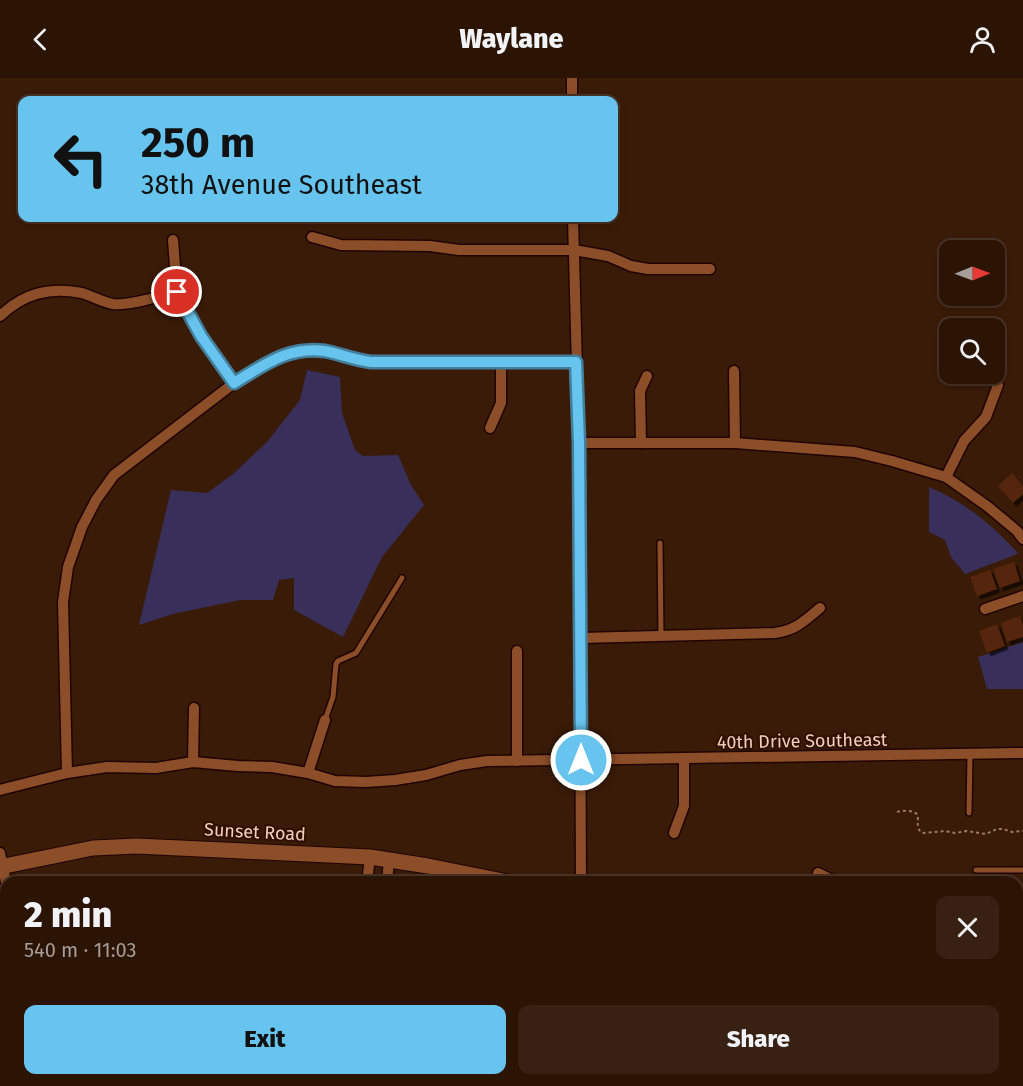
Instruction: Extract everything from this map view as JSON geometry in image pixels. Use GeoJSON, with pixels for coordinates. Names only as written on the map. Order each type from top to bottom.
{"type":"FeatureCollection","features":[{"type":"Feature","properties":{"kind":"street"},"geometry":{"type":"LineString","coordinates":[[572,78],[572,96]]}},
{"type":"Feature","properties":{"kind":"street"},"geometry":{"type":"LineString","coordinates":[[573,222],[579,443],[581,876]]}},
{"type":"Feature","properties":{"kind":"street"},"geometry":{"type":"LineString","coordinates":[[312,237],[341,245],[430,246],[459,250],[574,250],[608,256],[632,266],[648,269],[710,269]]}},
{"type":"Feature","properties":{"kind":"street"},"geometry":{"type":"LineString","coordinates":[[173,240],[177,292],[201,336],[234,383]]}},
{"type":"Feature","properties":{"kind":"street"},"geometry":{"type":"LineString","coordinates":[[0,316],[10,306],[33,294],[55,290],[83,294],[113,304],[140,301],[177,292]]}},
{"type":"Feature","properties":{"kind":"street"},"geometry":{"type":"LineString","coordinates":[[66,773],[63,603],[68,567],[82,526],[96,500],[114,475],[234,383],[280,356],[296,351],[327,352],[371,362],[576,362]]}},
{"type":"Feature","properties":{"kind":"street"},"geometry":{"type":"LineString","coordinates":[[490,428],[501,403],[501,363]]}},
{"type":"Feature","properties":{"kind":"street"},"geometry":{"type":"LineString","coordinates":[[734,371],[735,443]]}},
{"type":"Feature","properties":{"kind":"street"},"geometry":{"type":"LineString","coordinates":[[641,443],[640,392],[647,376]]}},
{"type":"Feature","properties":{"kind":"street"},"geometry":{"type":"LineString","coordinates":[[946,477],[964,441],[986,417],[998,386]]}},
{"type":"Feature","properties":{"kind":"street"},"geometry":{"type":"LineString","coordinates":[[579,443],[735,443],[855,452],[946,477],[1021,532]]}},
{"type":"Feature","properties":{"kind":"street"},"geometry":{"type":"LineString","coordinates":[[986,609],[1023,596]]}},
{"type":"Feature","properties":{"kind":"street"},"geometry":{"type":"LineString","coordinates":[[581,638],[775,633],[789,631],[802,624],[820,608]]}},
{"type":"Feature","properties":{"kind":"street"},"geometry":{"type":"LineString","coordinates":[[517,651],[518,761]]}},
{"type":"Feature","properties":{"kind":"street"},"geometry":{"type":"LineString","coordinates":[[193,762],[194,708]]}},
{"type":"Feature","properties":{"kind":"street"},"geometry":{"type":"LineString","coordinates":[[308,773],[325,720]]}},
{"type":"Feature","properties":{"kind":"street","name":"40th Drive Southeast"},"geometry":{"type":"LineString","coordinates":[[0,790],[66,773],[107,767],[156,768],[193,762],[272,767],[308,773],[334,781],[366,782],[426,775],[460,765],[487,761],[1023,753]]}},
{"type":"Feature","properties":{"kind":"street"},"geometry":{"type":"LineString","coordinates":[[675,833],[684,806],[684,759]]}},
{"type":"Feature","properties":{"kind":"street","name":"Sunset Road"},"geometry":{"type":"LineString","coordinates":[[1,862],[93,848],[137,846],[370,857],[478,876]]}},
{"type":"Feature","properties":{"kind":"street"},"geometry":{"type":"LineString","coordinates":[[368,876],[370,857]]}},
{"type":"Feature","properties":{"kind":"street"},"geometry":{"type":"LineString","coordinates":[[388,876],[389,860]]}},
{"type":"Feature","properties":{"kind":"street"},"geometry":{"type":"LineString","coordinates":[[818,873],[824,876]]}},
{"type":"Feature","properties":{"kind":"lane"},"geometry":{"type":"LineString","coordinates":[[660,543],[661,636]]}},
{"type":"Feature","properties":{"kind":"lane"},"geometry":{"type":"LineString","coordinates":[[325,720],[333,697],[336,664],[356,653],[402,578]]}},
{"type":"Feature","properties":{"kind":"lane"},"geometry":{"type":"LineString","coordinates":[[969,813],[970,754]]}},
{"type":"Feature","properties":{"kind":"lane"},"geometry":{"type":"LineString","coordinates":[[976,870],[1023,870]]}},
{"type":"Feature","properties":{"kind":"path"},"geometry":{"type":"LineString","coordinates":[[897,812],[916,813],[918,815],[917,825],[922,832],[966,831],[986,834],[997,829],[1012,832],[1023,831]]}},
{"type":"Feature","properties":{"kind":"shaded area"},"geometry":{"type":"Polygon","coordinates":[[[307,370],[340,377],[342,413],[355,450],[363,456],[398,455],[411,485],[424,505],[382,557],[343,637],[294,610],[294,578],[279,580],[273,600],[240,600],[173,614],[139,625],[171,490],[207,493],[233,474],[267,442],[300,400],[307,370]]]}},
{"type":"Feature","properties":{"kind":"shaded area"},"geometry":{"type":"Polygon","coordinates":[[[929,487],[955,500],[977,515],[1018,553],[965,574],[951,557],[945,540],[929,532],[929,487]]]}},
{"type":"Feature","properties":{"kind":"shaded area"},"geometry":{"type":"Polygon","coordinates":[[[1023,642],[1023,689],[987,689],[978,657],[1023,642]]]}},
{"type":"Feature","properties":{"kind":"building"},"geometry":{"type":"Polygon","coordinates":[[[1012,473],[1023,486],[1023,494],[1013,503],[998,486],[1012,473]]]}},
{"type":"Feature","properties":{"kind":"building"},"geometry":{"type":"Polygon","coordinates":[[[1014,562],[1020,581],[1000,588],[993,569],[1014,562]]]}},
{"type":"Feature","properties":{"kind":"building"},"geometry":{"type":"Polygon","coordinates":[[[990,570],[997,589],[977,596],[970,577],[990,570]]]}},
{"type":"Feature","properties":{"kind":"building"},"geometry":{"type":"Polygon","coordinates":[[[1020,616],[1023,637],[1007,642],[1001,623],[1020,616]]]}},
{"type":"Feature","properties":{"kind":"building"},"geometry":{"type":"Polygon","coordinates":[[[997,624],[1005,646],[987,653],[979,631],[997,624]]]}},
{"type":"Feature","properties":{"kind":"route"},"geometry":{"type":"LineString","coordinates":[[177,292],[201,336],[234,383],[280,356],[296,351],[311,350],[371,362],[576,362],[579,443],[581,760]]}}]}
